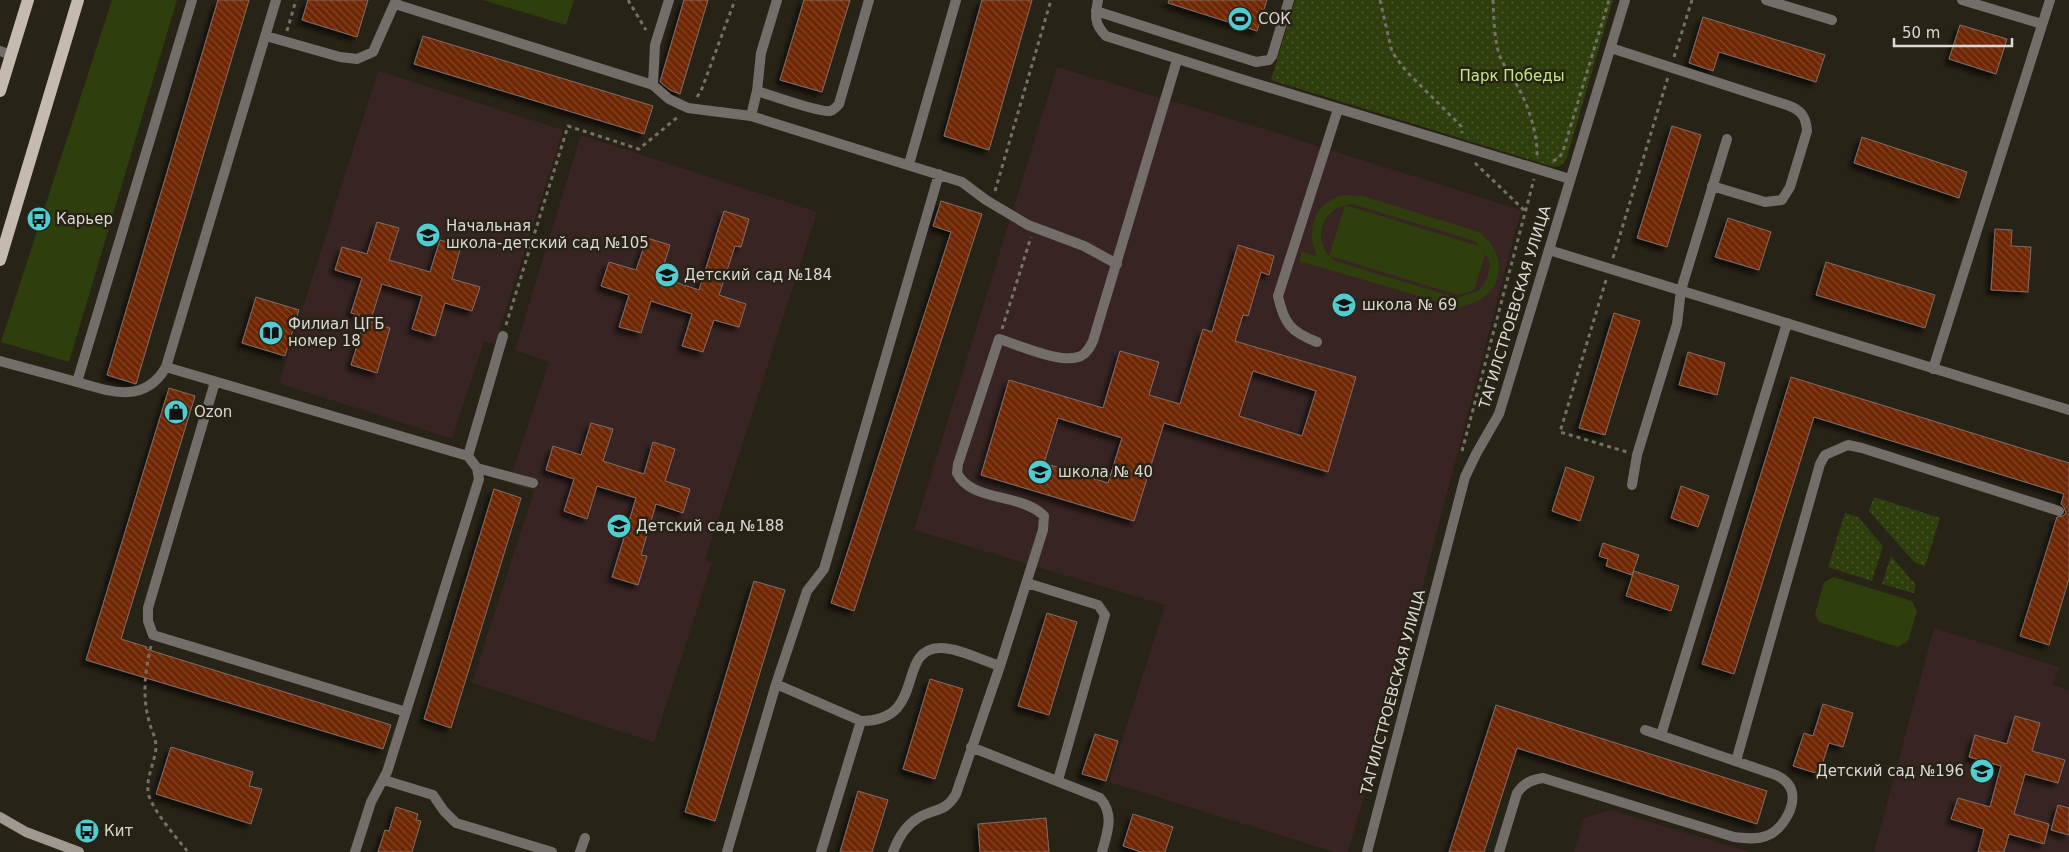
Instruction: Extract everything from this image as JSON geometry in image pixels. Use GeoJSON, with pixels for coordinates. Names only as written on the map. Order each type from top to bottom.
{"type":"FeatureCollection","features":[{"type":"Feature","properties":{"kind":"main road"},"geometry":{"type":"LineString","coordinates":[[0,91],[6,53],[28,0]]}},
{"type":"Feature","properties":{"kind":"main road"},"geometry":{"type":"LineString","coordinates":[[0,260],[78,0]]}},
{"type":"Feature","properties":{"kind":"main road"},"geometry":{"type":"LineString","coordinates":[[0,817],[26,832],[79,852]]}},
{"type":"Feature","properties":{"kind":"street"},"geometry":{"type":"LineString","coordinates":[[77,382],[192,0]]}},
{"type":"Feature","properties":{"kind":"street"},"geometry":{"type":"LineString","coordinates":[[0,361],[103,389],[129,393],[144,390],[156,382],[166,367],[276,0]]}},
{"type":"Feature","properties":{"kind":"street"},"geometry":{"type":"LineString","coordinates":[[653,85],[656,46],[669,0]]}},
{"type":"Feature","properties":{"kind":"street"},"geometry":{"type":"LineString","coordinates":[[750,116],[757,91],[761,53],[776,0]]}},
{"type":"Feature","properties":{"kind":"street"},"geometry":{"type":"LineString","coordinates":[[757,91],[818,110],[829,111],[834,109],[840,104],[869,0]]}},
{"type":"Feature","properties":{"kind":"street"},"geometry":{"type":"LineString","coordinates":[[908,164],[956,0]]}},
{"type":"Feature","properties":{"kind":"street"},"geometry":{"type":"LineString","coordinates":[[1098,0],[1095,20],[1098,28],[1106,36],[1178,60],[1570,179]]}},
{"type":"Feature","properties":{"kind":"street"},"geometry":{"type":"LineString","coordinates":[[1096,11],[1256,62],[1269,60],[1272,56],[1288,0]]}},
{"type":"Feature","properties":{"kind":"street","name":"ТАГИЛСТРОЕВСКАЯ УЛИЦА"},"geometry":{"type":"LineString","coordinates":[[1367,852],[1466,477],[1476,454],[1499,414],[1625,0]]}},
{"type":"Feature","properties":{"kind":"street"},"geometry":{"type":"LineString","coordinates":[[1766,0],[1832,20]]}},
{"type":"Feature","properties":{"kind":"street"},"geometry":{"type":"LineString","coordinates":[[1962,0],[2042,24]]}},
{"type":"Feature","properties":{"kind":"street"},"geometry":{"type":"LineString","coordinates":[[1933,369],[2050,0]]}},
{"type":"Feature","properties":{"kind":"street"},"geometry":{"type":"LineString","coordinates":[[266,36],[340,57],[357,59],[367,56],[376,47],[395,2],[653,85],[669,99],[688,108],[750,116],[940,174],[962,182],[991,203],[1034,228],[1084,246],[1117,264]]}},
{"type":"Feature","properties":{"kind":"street"},"geometry":{"type":"LineString","coordinates":[[1611,48],[1787,105],[1803,114],[1807,122],[1807,131],[1790,187],[1782,200],[1765,202],[1712,186]]}},
{"type":"Feature","properties":{"kind":"street"},"geometry":{"type":"LineString","coordinates":[[893,852],[898,838],[908,825],[918,817],[950,805],[956,794],[1028,583],[1043,530],[1044,516],[1030,506],[966,485],[957,473],[999,339],[1060,358],[1071,359],[1081,356],[1093,341],[1178,60]]}},
{"type":"Feature","properties":{"kind":"street"},"geometry":{"type":"LineString","coordinates":[[1317,342],[1292,329],[1282,315],[1278,296],[1338,109]]}},
{"type":"Feature","properties":{"kind":"street"},"geometry":{"type":"LineString","coordinates":[[1632,485],[1637,455],[1676,324],[1681,290],[1728,139]]}},
{"type":"Feature","properties":{"kind":"street"},"geometry":{"type":"LineString","coordinates":[[727,852],[776,684],[807,591],[824,569],[940,174]]}},
{"type":"Feature","properties":{"kind":"street"},"geometry":{"type":"LineString","coordinates":[[1549,250],[2069,410]]}},
{"type":"Feature","properties":{"kind":"street"},"geometry":{"type":"LineString","coordinates":[[1661,735],[1787,323]]}},
{"type":"Feature","properties":{"kind":"street"},"geometry":{"type":"LineString","coordinates":[[468,456],[503,336]]}},
{"type":"Feature","properties":{"kind":"street"},"geometry":{"type":"LineString","coordinates":[[166,367],[468,456],[478,468],[479,479],[406,712],[384,780],[371,802],[355,852]]}},
{"type":"Feature","properties":{"kind":"street"},"geometry":{"type":"LineString","coordinates":[[215,382],[148,608],[148,622],[153,635],[406,712]]}},
{"type":"Feature","properties":{"kind":"street"},"geometry":{"type":"LineString","coordinates":[[1736,761],[1820,464],[1825,454],[1848,446],[1862,448],[2059,511]]}},
{"type":"Feature","properties":{"kind":"street"},"geometry":{"type":"LineString","coordinates":[[478,468],[533,483]]}},
{"type":"Feature","properties":{"kind":"street"},"geometry":{"type":"LineString","coordinates":[[1028,583],[1098,605],[1105,615],[1058,780]]}},
{"type":"Feature","properties":{"kind":"street"},"geometry":{"type":"LineString","coordinates":[[776,684],[861,721],[874,721],[893,714],[903,702],[914,667],[921,655],[931,649],[942,647],[1000,666]]}},
{"type":"Feature","properties":{"kind":"street"},"geometry":{"type":"LineString","coordinates":[[821,852],[861,721]]}},
{"type":"Feature","properties":{"kind":"street"},"geometry":{"type":"LineString","coordinates":[[1499,852],[1518,793],[1527,783],[1543,778],[1734,837],[1752,839],[1766,836],[1774,832],[1786,819],[1792,800],[1792,791],[1788,784],[1776,775],[1645,730]]}},
{"type":"Feature","properties":{"kind":"street"},"geometry":{"type":"LineString","coordinates":[[971,747],[1093,794],[1105,804],[1110,822],[1102,852]]}},
{"type":"Feature","properties":{"kind":"street"},"geometry":{"type":"LineString","coordinates":[[384,780],[433,795],[444,811],[456,823],[552,852]]}},
{"type":"Feature","properties":{"kind":"street"},"geometry":{"type":"LineString","coordinates":[[580,852],[585,838]]}},
{"type":"Feature","properties":{"kind":"path"},"geometry":{"type":"LineString","coordinates":[[285,41],[296,0]]}},
{"type":"Feature","properties":{"kind":"path"},"geometry":{"type":"LineString","coordinates":[[628,0],[656,46]]}},
{"type":"Feature","properties":{"kind":"path"},"geometry":{"type":"LineString","coordinates":[[503,336],[568,126],[639,149],[688,108],[701,91],[735,0]]}},
{"type":"Feature","properties":{"kind":"path"},"geometry":{"type":"LineString","coordinates":[[991,203],[1052,0]]}},
{"type":"Feature","properties":{"kind":"path"},"geometry":{"type":"LineString","coordinates":[[1380,0],[1392,52],[1406,71],[1462,126],[1463,146],[1478,167],[1525,211]]}},
{"type":"Feature","properties":{"kind":"path"},"geometry":{"type":"LineString","coordinates":[[1461,454],[1537,168],[1536,142],[1530,118],[1520,91],[1500,56],[1496,41],[1493,0]]}},
{"type":"Feature","properties":{"kind":"path"},"geometry":{"type":"LineString","coordinates":[[1537,168],[1559,158],[1563,151],[1609,0]]}},
{"type":"Feature","properties":{"kind":"path"},"geometry":{"type":"LineString","coordinates":[[1637,455],[1560,432],[1692,0]]}},
{"type":"Feature","properties":{"kind":"path"},"geometry":{"type":"LineString","coordinates":[[999,339],[1034,228]]}},
{"type":"Feature","properties":{"kind":"path"},"geometry":{"type":"LineString","coordinates":[[153,635],[144,676],[149,720],[156,747],[147,787],[150,799],[159,814],[188,852]]}},
{"type":"Feature","properties":{"kind":"shaded area"},"geometry":{"type":"Polygon","coordinates":[[[1057,67],[1245,123],[1521,210],[1409,638],[1348,852],[1334,852],[1109,782],[1165,605],[914,530],[1057,67]]]}},
{"type":"Feature","properties":{"kind":"shaded area","name":"Начальная школа-детский сад №105"},"geometry":{"type":"Polygon","coordinates":[[[378,71],[563,130],[495,344],[484,341],[452,439],[279,383],[378,71]]]}},
{"type":"Feature","properties":{"kind":"shaded area"},"geometry":{"type":"Polygon","coordinates":[[[581,135],[817,212],[705,560],[712,563],[654,742],[472,683],[534,491],[509,483],[549,362],[515,350],[581,135]]]}},
{"type":"Feature","properties":{"kind":"shaded area","name":"Детский сад №196"},"geometry":{"type":"Polygon","coordinates":[[[1934,628],[2059,667],[2053,685],[2069,690],[2069,852],[1874,852],[1934,628]]]}},
{"type":"Feature","properties":{"kind":"shaded area"},"geometry":{"type":"Polygon","coordinates":[[[1610,810],[1750,852],[1574,852],[1584,818],[1610,810]]]}},
{"type":"Feature","properties":{"kind":"green space"},"geometry":{"type":"Polygon","coordinates":[[[112,0],[177,0],[69,362],[1,342],[112,0]]]}},
{"type":"Feature","properties":{"kind":"green space"},"geometry":{"type":"Polygon","coordinates":[[[483,0],[574,0],[566,25],[483,0]]]}},
{"type":"Feature","properties":{"kind":"green space","name":"Парк Победы"},"geometry":{"type":"Polygon","coordinates":[[[1295,0],[1613,0],[1566,160],[1560,166],[1554,167],[1271,80],[1295,0]]]}},
{"type":"Feature","properties":{"kind":"green space"},"geometry":{"type":"Polygon","coordinates":[[[1343,195],[1363,196],[1479,232],[1490,243],[1499,267],[1492,289],[1484,297],[1472,304],[1457,307],[1299,261],[1302,252],[1317,256],[1313,246],[1312,227],[1319,211],[1325,205],[1343,195]],[[1352,204],[1346,205],[1479,246],[1475,241],[1352,204]],[[1345,205],[1334,210],[1324,222],[1321,230],[1321,239],[1329,256],[1345,205]],[[1480,248],[1485,255],[1474,290],[1458,295],[1330,256],[1335,261],[1457,298],[1478,291],[1487,279],[1490,265],[1488,258],[1480,248]]]}},
{"type":"Feature","properties":{"kind":"green space"},"geometry":{"type":"Polygon","coordinates":[[[1874,497],[1940,518],[1925,566],[1914,562],[1869,511],[1874,497]]]}},
{"type":"Feature","properties":{"kind":"green space"},"geometry":{"type":"Polygon","coordinates":[[[1845,513],[1858,517],[1883,546],[1872,581],[1828,567],[1845,513]]]}},
{"type":"Feature","properties":{"kind":"green space"},"geometry":{"type":"Polygon","coordinates":[[[1891,556],[1916,585],[1914,593],[1882,584],[1891,556]]]}},
{"type":"Feature","properties":{"kind":"green space"},"geometry":{"type":"Polygon","coordinates":[[[1834,577],[1912,601],[1917,611],[1908,641],[1898,647],[1819,622],[1815,614],[1824,582],[1834,577]]]}},
{"type":"Feature","properties":{"kind":"building"},"geometry":{"type":"Polygon","coordinates":[[[218,0],[249,0],[136,384],[107,375],[218,0]]]}},
{"type":"Feature","properties":{"kind":"building"},"geometry":{"type":"Polygon","coordinates":[[[308,0],[368,0],[357,37],[302,20],[308,0]]]}},
{"type":"Feature","properties":{"kind":"building"},"geometry":{"type":"Polygon","coordinates":[[[684,0],[708,0],[680,94],[670,90],[660,82],[684,0]]]}},
{"type":"Feature","properties":{"kind":"building"},"geometry":{"type":"Polygon","coordinates":[[[804,0],[850,0],[822,92],[780,80],[804,0]]]}},
{"type":"Feature","properties":{"kind":"building"},"geometry":{"type":"Polygon","coordinates":[[[982,0],[1032,0],[989,150],[944,136],[982,0]]]}},
{"type":"Feature","properties":{"kind":"building","name":"СОК"},"geometry":{"type":"Polygon","coordinates":[[[1169,0],[1267,0],[1257,31],[1168,3],[1169,0]]]}},
{"type":"Feature","properties":{"kind":"building"},"geometry":{"type":"Polygon","coordinates":[[[1703,17],[1825,55],[1816,82],[1719,52],[1713,71],[1689,63],[1703,17]]]}},
{"type":"Feature","properties":{"kind":"building"},"geometry":{"type":"Polygon","coordinates":[[[1960,25],[2007,39],[1996,74],[1949,59],[1960,25]]]}},
{"type":"Feature","properties":{"kind":"building"},"geometry":{"type":"Polygon","coordinates":[[[423,36],[653,106],[644,134],[414,64],[423,36]]]}},
{"type":"Feature","properties":{"kind":"building"},"geometry":{"type":"Polygon","coordinates":[[[1672,126],[1701,135],[1667,247],[1637,238],[1672,126]]]}},
{"type":"Feature","properties":{"kind":"building"},"geometry":{"type":"Polygon","coordinates":[[[1862,137],[1967,172],[1959,198],[1854,163],[1862,137]]]}},
{"type":"Feature","properties":{"kind":"building"},"geometry":{"type":"Polygon","coordinates":[[[941,201],[982,214],[854,611],[831,603],[951,232],[933,226],[941,201]]]}},
{"type":"Feature","properties":{"kind":"building"},"geometry":{"type":"Polygon","coordinates":[[[724,211],[749,219],[741,247],[735,246],[719,295],[746,304],[739,327],[714,320],[703,352],[682,346],[692,314],[651,301],[641,333],[619,327],[629,295],[601,286],[609,262],[636,270],[647,238],[670,245],[660,277],[699,290],[724,211]]]}},
{"type":"Feature","properties":{"kind":"building"},"geometry":{"type":"Polygon","coordinates":[[[1728,218],[1771,232],[1759,270],[1715,257],[1728,218]]]}},
{"type":"Feature","properties":{"kind":"building"},"geometry":{"type":"Polygon","coordinates":[[[377,222],[399,228],[389,260],[430,272],[440,240],[461,246],[452,279],[480,287],[472,311],[445,303],[435,336],[412,329],[422,296],[382,284],[371,319],[351,313],[362,278],[335,270],[342,247],[367,254],[377,222]]]}},
{"type":"Feature","properties":{"kind":"building"},"geometry":{"type":"Polygon","coordinates":[[[1995,229],[2012,230],[2011,246],[2031,247],[2028,292],[1991,290],[1995,229]]]}},
{"type":"Feature","properties":{"kind":"building"},"geometry":{"type":"Polygon","coordinates":[[[1238,245],[1274,256],[1269,275],[1261,272],[1248,316],[1243,315],[1235,341],[1356,377],[1328,472],[1164,423],[1134,521],[981,475],[1009,380],[1103,408],[1120,351],[1159,362],[1149,395],[1180,404],[1203,329],[1212,332],[1238,245]],[[1253,371],[1239,416],[1302,436],[1316,391],[1253,371]],[[1058,418],[1044,463],[1108,483],[1122,438],[1058,418]]]}},
{"type":"Feature","properties":{"kind":"building"},"geometry":{"type":"Polygon","coordinates":[[[1826,262],[1935,295],[1925,328],[1816,295],[1826,262]]]}},
{"type":"Feature","properties":{"kind":"building"},"geometry":{"type":"Polygon","coordinates":[[[256,297],[299,310],[285,356],[242,343],[256,297]]]}},
{"type":"Feature","properties":{"kind":"building"},"geometry":{"type":"Polygon","coordinates":[[[1614,313],[1640,321],[1605,435],[1579,428],[1614,313]]]}},
{"type":"Feature","properties":{"kind":"building"},"geometry":{"type":"Polygon","coordinates":[[[365,320],[390,328],[377,373],[351,365],[365,320]]]}},
{"type":"Feature","properties":{"kind":"building"},"geometry":{"type":"Polygon","coordinates":[[[1688,352],[1725,363],[1717,395],[1679,385],[1688,352]]]}},
{"type":"Feature","properties":{"kind":"building"},"geometry":{"type":"Polygon","coordinates":[[[1791,377],[2069,463],[2069,579],[2049,645],[2020,636],[2057,517],[2063,516],[2066,513],[2061,504],[2064,494],[1814,417],[1734,674],[1702,664],[1791,377]]]}},
{"type":"Feature","properties":{"kind":"building"},"geometry":{"type":"Polygon","coordinates":[[[169,388],[195,396],[121,639],[147,647],[146,649],[391,725],[383,749],[86,660],[169,388]]]}},
{"type":"Feature","properties":{"kind":"building"},"geometry":{"type":"Polygon","coordinates":[[[591,423],[613,429],[603,461],[644,474],[653,442],[675,449],[665,481],[690,489],[683,513],[656,504],[641,555],[647,556],[638,585],[612,577],[636,498],[597,486],[587,519],[564,511],[574,479],[546,470],[553,446],[581,455],[591,423]]]}},
{"type":"Feature","properties":{"kind":"building"},"geometry":{"type":"Polygon","coordinates":[[[1566,467],[1594,477],[1580,521],[1552,511],[1566,467]]]}},
{"type":"Feature","properties":{"kind":"building"},"geometry":{"type":"Polygon","coordinates":[[[1681,486],[1709,496],[1698,527],[1671,518],[1681,486]]]}},
{"type":"Feature","properties":{"kind":"building"},"geometry":{"type":"Polygon","coordinates":[[[494,489],[521,498],[451,728],[424,719],[494,489]]]}},
{"type":"Feature","properties":{"kind":"building"},"geometry":{"type":"Polygon","coordinates":[[[1603,543],[1639,555],[1632,575],[1606,566],[1608,559],[1599,556],[1603,543]]]}},
{"type":"Feature","properties":{"kind":"building"},"geometry":{"type":"Polygon","coordinates":[[[1634,571],[1679,586],[1671,611],[1626,596],[1634,571]]]}},
{"type":"Feature","properties":{"kind":"building"},"geometry":{"type":"Polygon","coordinates":[[[754,581],[785,590],[715,821],[685,812],[754,581]]]}},
{"type":"Feature","properties":{"kind":"building"},"geometry":{"type":"Polygon","coordinates":[[[1047,613],[1077,622],[1049,715],[1018,706],[1047,613]]]}},
{"type":"Feature","properties":{"kind":"building"},"geometry":{"type":"Polygon","coordinates":[[[930,679],[963,689],[935,779],[903,769],[930,679]]]}},
{"type":"Feature","properties":{"kind":"building"},"geometry":{"type":"Polygon","coordinates":[[[1823,704],[1853,713],[1843,747],[1829,743],[1819,774],[1793,766],[1804,733],[1813,736],[1823,704]]]}},
{"type":"Feature","properties":{"kind":"building"},"geometry":{"type":"Polygon","coordinates":[[[1496,705],[1767,791],[1757,824],[1517,748],[1484,852],[1449,852],[1496,705]]]}},
{"type":"Feature","properties":{"kind":"building"},"geometry":{"type":"Polygon","coordinates":[[[2015,716],[2040,723],[2032,751],[2065,760],[2058,783],[2025,774],[2014,814],[2049,824],[2044,844],[2009,834],[2004,852],[1978,852],[1984,829],[1951,819],[1958,798],[1990,807],[2001,766],[1969,757],[1975,735],[2007,744],[2015,716]]]}},
{"type":"Feature","properties":{"kind":"building"},"geometry":{"type":"Polygon","coordinates":[[[1095,734],[1118,741],[1106,781],[1082,774],[1095,734]]]}},
{"type":"Feature","properties":{"kind":"building"},"geometry":{"type":"Polygon","coordinates":[[[171,747],[253,772],[249,786],[262,789],[251,824],[156,794],[171,747]]]}},
{"type":"Feature","properties":{"kind":"building"},"geometry":{"type":"Polygon","coordinates":[[[858,791],[888,800],[872,852],[840,852],[858,791]]]}},
{"type":"Feature","properties":{"kind":"building"},"geometry":{"type":"Polygon","coordinates":[[[2058,805],[2069,808],[2069,835],[2051,830],[2058,805]]]}},
{"type":"Feature","properties":{"kind":"building"},"geometry":{"type":"Polygon","coordinates":[[[396,807],[418,814],[416,820],[421,821],[412,852],[378,852],[385,830],[389,831],[396,807]]]}},
{"type":"Feature","properties":{"kind":"building"},"geometry":{"type":"Polygon","coordinates":[[[1133,814],[1173,827],[1165,852],[1141,852],[1123,846],[1133,814]]]}},
{"type":"Feature","properties":{"kind":"building"},"geometry":{"type":"Polygon","coordinates":[[[1046,818],[1049,852],[980,852],[978,824],[1046,818]]]}},
{"type":"Feature","properties":{"kind":"place","name":"СОК"},"geometry":{"type":"Point","coordinates":[1240,19]}},
{"type":"Feature","properties":{"kind":"place","name":"Карьер"},"geometry":{"type":"Point","coordinates":[39,219]}},
{"type":"Feature","properties":{"kind":"place","name":"Начальная школа-детский сад №105"},"geometry":{"type":"Point","coordinates":[428,235]}},
{"type":"Feature","properties":{"kind":"place","name":"Детский сад №184"},"geometry":{"type":"Point","coordinates":[667,275]}},
{"type":"Feature","properties":{"kind":"place","name":"школа № 69"},"geometry":{"type":"Point","coordinates":[1344,305]}},
{"type":"Feature","properties":{"kind":"place","name":"Филиал ЦГБ номер 18"},"geometry":{"type":"Point","coordinates":[271,333]}},
{"type":"Feature","properties":{"kind":"place","name":"Ozon"},"geometry":{"type":"Point","coordinates":[176,412]}},
{"type":"Feature","properties":{"kind":"place","name":"школа № 40"},"geometry":{"type":"Point","coordinates":[1040,472]}},
{"type":"Feature","properties":{"kind":"place","name":"Детский сад №188"},"geometry":{"type":"Point","coordinates":[619,526]}},
{"type":"Feature","properties":{"kind":"place","name":"Детский сад №196"},"geometry":{"type":"Point","coordinates":[1982,771]}},
{"type":"Feature","properties":{"kind":"place","name":"Кит"},"geometry":{"type":"Point","coordinates":[87,831]}}]}
